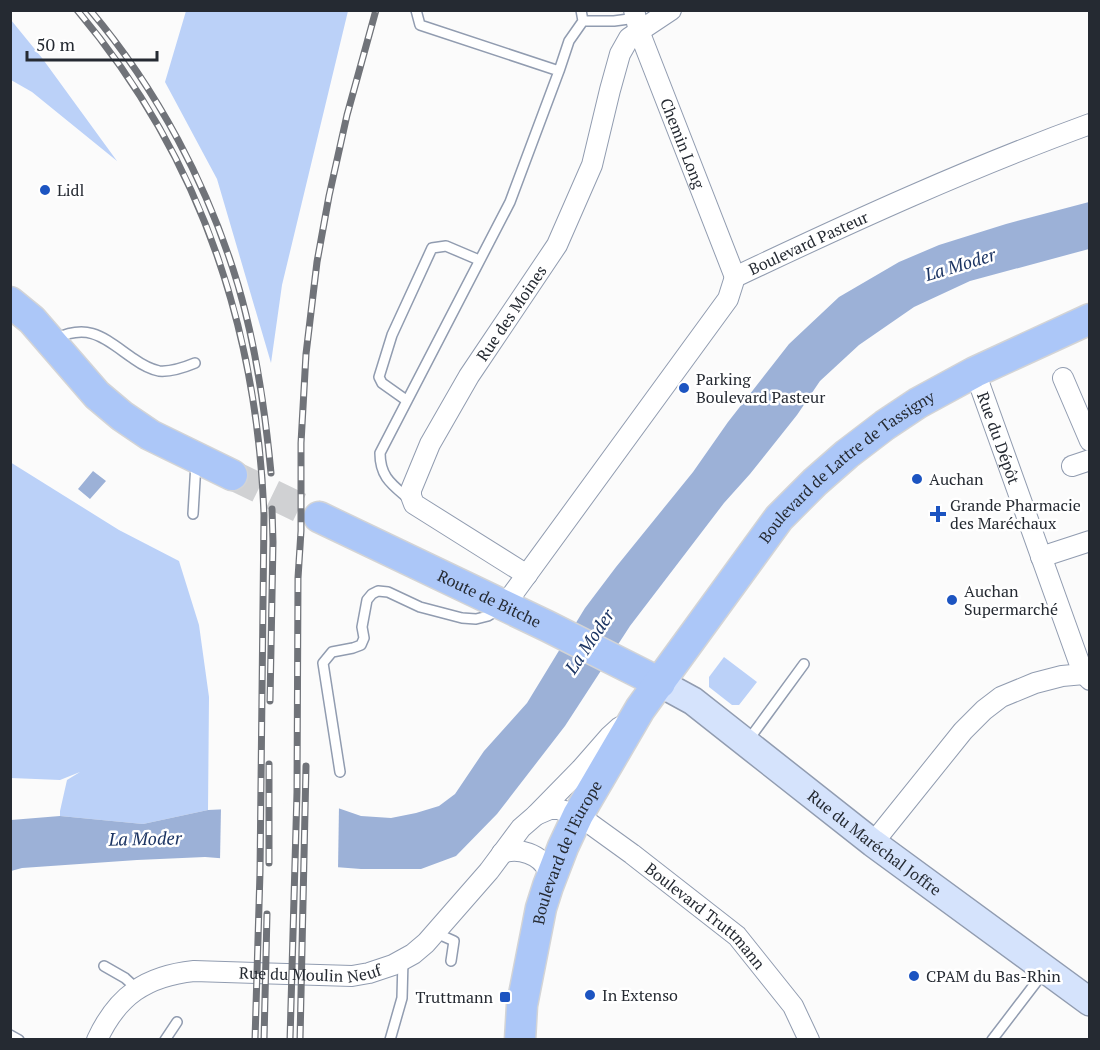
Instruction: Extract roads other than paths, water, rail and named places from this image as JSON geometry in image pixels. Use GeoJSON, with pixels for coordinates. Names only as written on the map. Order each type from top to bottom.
{"type":"FeatureCollection","features":[{"type":"Feature","properties":{"kind":"main road"},"geometry":{"type":"LineString","coordinates":[[10,302],[32,320],[97,395],[122,416],[150,435],[232,475]]}},
{"type":"Feature","properties":{"kind":"main road","name":"Boulevard de Lattre de Tassigny"},"geometry":{"type":"LineString","coordinates":[[660,682],[772,528],[815,482],[885,425],[918,403],[975,372],[1089,319]]}},
{"type":"Feature","properties":{"kind":"main road","name":"Route de Bitche"},"geometry":{"type":"LineString","coordinates":[[319,517],[660,682]]}},
{"type":"Feature","properties":{"kind":"main road","name":"Boulevard de l'Europe"},"geometry":{"type":"LineString","coordinates":[[520,1040],[522,1005],[541,908],[563,847],[578,815],[638,712],[660,682]]}},
{"type":"Feature","properties":{"kind":"street","name":"Rue des Moines"},"geometry":{"type":"LineString","coordinates":[[414,504],[411,490],[430,444],[469,376],[557,245],[592,165],[609,90],[620,54],[636,20],[671,10]]}},
{"type":"Feature","properties":{"kind":"street","name":"Chemin Long"},"geometry":{"type":"LineString","coordinates":[[636,20],[735,277]]}},
{"type":"Feature","properties":{"kind":"street","name":"Boulevard Pasteur"},"geometry":{"type":"LineString","coordinates":[[504,606],[728,299],[735,277],[840,228],[1036,144],[1089,124]]}},
{"type":"Feature","properties":{"kind":"street","name":"Rue du Dépôt"},"geometry":{"type":"LineString","coordinates":[[975,372],[1041,557],[1087,677]]}},
{"type":"Feature","properties":{"kind":"street"},"geometry":{"type":"LineString","coordinates":[[1063,378],[1089,441]]}},
{"type":"Feature","properties":{"kind":"street"},"geometry":{"type":"LineString","coordinates":[[414,504],[527,574]]}},
{"type":"Feature","properties":{"kind":"street"},"geometry":{"type":"LineString","coordinates":[[1041,557],[1089,541]]}},
{"type":"Feature","properties":{"kind":"street"},"geometry":{"type":"LineString","coordinates":[[873,843],[963,731],[984,710],[1001,697],[1035,683],[1062,676],[1087,677]]}},
{"type":"Feature","properties":{"kind":"street","name":"Rue du Maréchal Joffre"},"geometry":{"type":"LineString","coordinates":[[660,682],[693,701],[873,843],[1045,970],[1088,998]]}},
{"type":"Feature","properties":{"kind":"street","name":"Rue du Moulin Neuf"},"geometry":{"type":"LineString","coordinates":[[97,1040],[117,1005],[137,989],[176,973],[194,971],[352,976],[384,969],[404,960],[436,933],[489,871],[521,828],[581,769],[609,737],[638,712]]}},
{"type":"Feature","properties":{"kind":"street"},"geometry":{"type":"LineString","coordinates":[[536,815],[550,809],[578,815]]}},
{"type":"Feature","properties":{"kind":"street","name":"Boulevard Truttmann"},"geometry":{"type":"LineString","coordinates":[[578,815],[737,936],[793,1006],[809,1040]]}},
{"type":"Feature","properties":{"kind":"street"},"geometry":{"type":"LineString","coordinates":[[502,853],[519,850],[536,858],[548,871],[548,886]]}},
{"type":"Feature","properties":{"kind":"lane"},"geometry":{"type":"LineString","coordinates":[[416,10],[420,25],[559,71]]}},
{"type":"Feature","properties":{"kind":"lane"},"geometry":{"type":"LineString","coordinates":[[414,504],[387,479],[381,469],[382,446],[510,202],[569,41],[582,16],[614,21],[636,20]]}},
{"type":"Feature","properties":{"kind":"lane"},"geometry":{"type":"LineString","coordinates":[[406,400],[382,383],[379,377],[392,335],[432,248],[446,246],[479,260]]}},
{"type":"Feature","properties":{"kind":"lane"},"geometry":{"type":"LineString","coordinates":[[50,341],[69,332],[87,332],[104,338],[139,363],[152,369],[172,370],[195,363]]}},
{"type":"Feature","properties":{"kind":"lane"},"geometry":{"type":"LineString","coordinates":[[193,514],[196,458]]}},
{"type":"Feature","properties":{"kind":"lane"},"geometry":{"type":"LineString","coordinates":[[340,772],[323,663],[332,652],[361,645],[364,638],[362,627],[367,600],[372,594],[378,591],[388,592],[420,607],[462,618],[476,619],[488,616],[504,606]]}},
{"type":"Feature","properties":{"kind":"lane"},"geometry":{"type":"LineString","coordinates":[[746,743],[804,664]]}},
{"type":"Feature","properties":{"kind":"lane"},"geometry":{"type":"LineString","coordinates":[[436,933],[454,941],[451,961]]}},
{"type":"Feature","properties":{"kind":"lane"},"geometry":{"type":"LineString","coordinates":[[390,1040],[402,998],[404,960]]}},
{"type":"Feature","properties":{"kind":"lane"},"geometry":{"type":"LineString","coordinates":[[104,966],[125,978],[137,989]]}},
{"type":"Feature","properties":{"kind":"lane"},"geometry":{"type":"LineString","coordinates":[[992,1040],[1045,970]]}},
{"type":"Feature","properties":{"kind":"lane"},"geometry":{"type":"LineString","coordinates":[[165,1040],[177,1022]]}},
{"type":"Feature","properties":{"kind":"lane"},"geometry":{"type":"LineString","coordinates":[[10,1035],[20,1040]]}},
{"type":"Feature","properties":{"kind":"water","name":"La Moder"},"geometry":{"type":"Polygon","coordinates":[[[1089,202],[1089,249],[970,281],[914,307],[859,345],[820,381],[797,415],[724,503],[630,626],[565,726],[497,814],[456,856],[421,869],[361,869],[205,857],[22,868],[11,871],[11,820],[60,816],[143,824],[208,810],[320,805],[335,807],[361,816],[391,818],[439,806],[455,794],[484,751],[527,703],[585,608],[693,472],[728,422],[789,344],[839,297],[899,262],[939,245],[1089,202]]]}},
{"type":"Feature","properties":{"kind":"water"},"geometry":{"type":"Polygon","coordinates":[[[93,471],[106,481],[90,499],[78,489],[93,471]]]}},
{"type":"Feature","properties":{"kind":"tunnel"},"geometry":{"type":"LineString","coordinates":[[232,475],[319,517]]}},
{"type":"Feature","properties":{"kind":"railway"},"geometry":{"type":"LineString","coordinates":[[77,10],[120,66],[157,124],[188,184],[214,246],[234,311],[249,377],[259,445],[264,515],[260,872],[255,1040]]}},
{"type":"Feature","properties":{"kind":"railway"},"geometry":{"type":"LineString","coordinates":[[90,10],[137,72],[158,105],[196,175],[212,211],[238,285],[250,331],[263,401],[271,473]]}},
{"type":"Feature","properties":{"kind":"railway"},"geometry":{"type":"LineString","coordinates":[[290,1040],[297,792],[301,443],[306,354],[317,262],[329,196],[347,115],[376,10]]}},
{"type":"Feature","properties":{"kind":"railway"},"geometry":{"type":"LineString","coordinates":[[270,701],[272,509]]}},
{"type":"Feature","properties":{"kind":"railway"},"geometry":{"type":"LineString","coordinates":[[269,764],[269,863]]}},
{"type":"Feature","properties":{"kind":"railway"},"geometry":{"type":"LineString","coordinates":[[300,1040],[306,766]]}},
{"type":"Feature","properties":{"kind":"railway"},"geometry":{"type":"LineString","coordinates":[[264,1040],[267,914]]}},
{"type":"Feature","properties":{"kind":"place","name":"Lidl"},"geometry":{"type":"Point","coordinates":[45,190]}},
{"type":"Feature","properties":{"kind":"place","name":"Parking Boulevard Pasteur"},"geometry":{"type":"Point","coordinates":[684,388]}},
{"type":"Feature","properties":{"kind":"place","name":"Auchan"},"geometry":{"type":"Point","coordinates":[917,479]}},
{"type":"Feature","properties":{"kind":"place","name":"Grande Pharmacie des Maréchaux"},"geometry":{"type":"Point","coordinates":[938,514]}},
{"type":"Feature","properties":{"kind":"place","name":"Auchan Supermarché"},"geometry":{"type":"Point","coordinates":[952,600]}},
{"type":"Feature","properties":{"kind":"place","name":"CPAM du Bas-Rhin"},"geometry":{"type":"Point","coordinates":[914,976]}},
{"type":"Feature","properties":{"kind":"place","name":"In Extenso"},"geometry":{"type":"Point","coordinates":[590,995]}},
{"type":"Feature","properties":{"kind":"place","name":"Truttmann"},"geometry":{"type":"Point","coordinates":[505,997]}}]}
